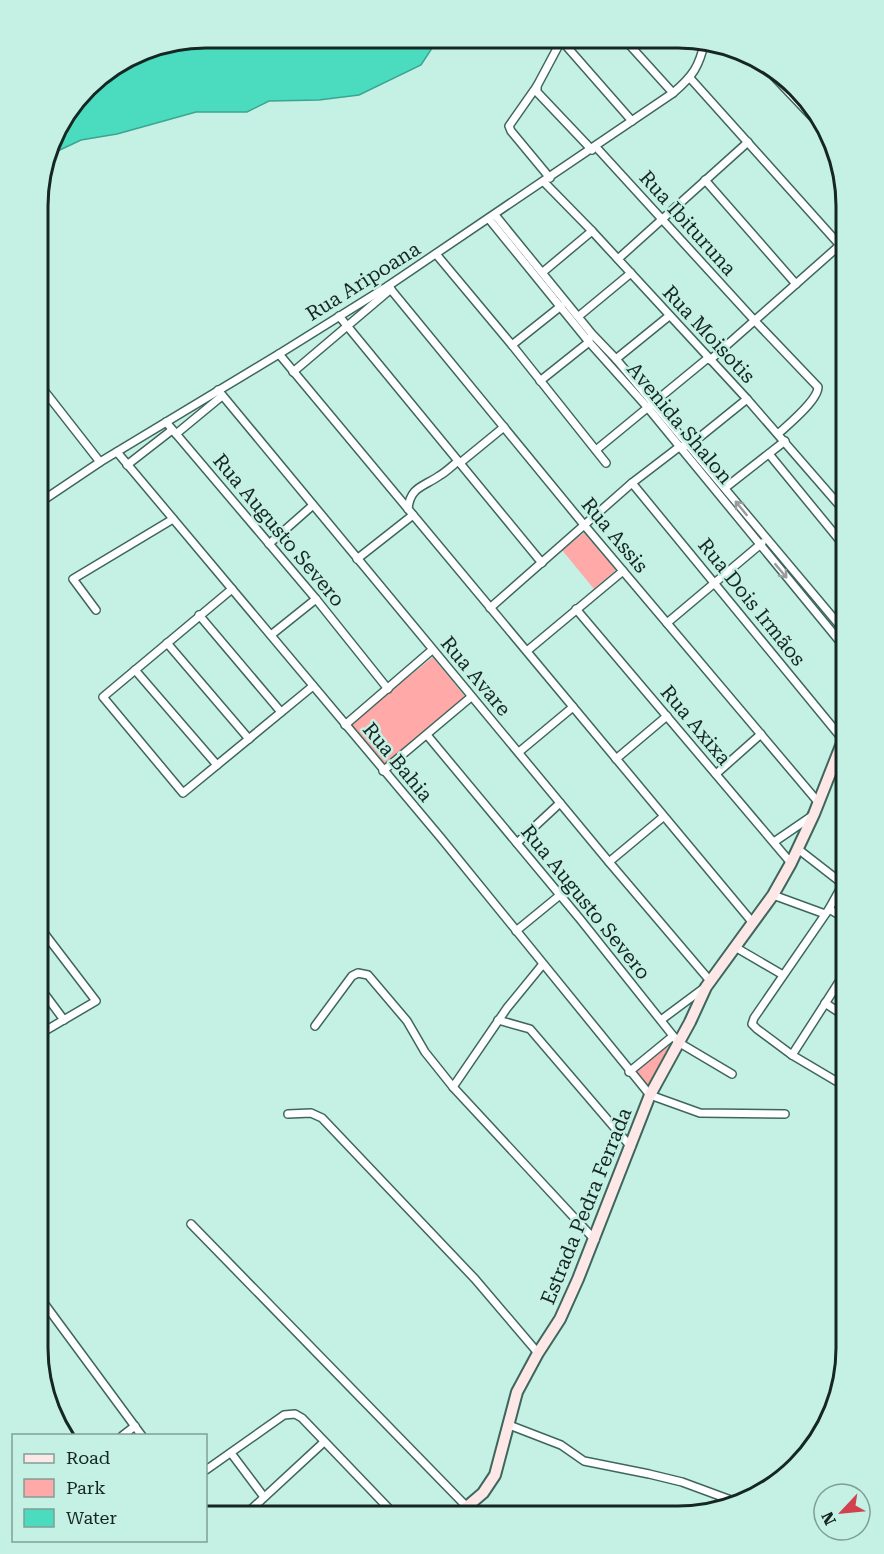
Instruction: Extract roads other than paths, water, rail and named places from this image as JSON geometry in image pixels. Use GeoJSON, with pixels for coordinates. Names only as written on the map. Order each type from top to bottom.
{"type":"FeatureCollection","features":[{"type":"Feature","properties":{"kind":"street"},"geometry":{"type":"LineString","coordinates":[[537,86],[557,48]]}},
{"type":"Feature","properties":{"kind":"street"},"geometry":{"type":"LineString","coordinates":[[568,48],[632,122]]}},
{"type":"Feature","properties":{"kind":"street"},"geometry":{"type":"LineString","coordinates":[[632,48],[673,93]]}},
{"type":"Feature","properties":{"kind":"street"},"geometry":{"type":"LineString","coordinates":[[702,50],[692,75],[748,142],[836,240]]}},
{"type":"Feature","properties":{"kind":"street","name":"Rua Aripoana"},"geometry":{"type":"LineString","coordinates":[[48,496],[166,422],[220,393],[339,316],[390,288],[436,254],[632,122],[673,93],[692,75]]}},
{"type":"Feature","properties":{"kind":"street","name":"Rua Ibituruna"},"geometry":{"type":"LineString","coordinates":[[537,86],[539,94],[662,219],[818,388],[816,395],[779,433]]}},
{"type":"Feature","properties":{"kind":"street","name":"Rua Moisotis"},"geometry":{"type":"LineString","coordinates":[[537,86],[509,126],[511,131],[547,180],[669,316],[779,433],[836,501]]}},
{"type":"Feature","properties":{"kind":"street"},"geometry":{"type":"LineString","coordinates":[[618,259],[748,142]]}},
{"type":"Feature","properties":{"kind":"street"},"geometry":{"type":"LineString","coordinates":[[705,180],[796,284]]}},
{"type":"Feature","properties":{"kind":"street","name":"Avenida Shalon"},"geometry":{"type":"LineString","coordinates":[[492,217],[543,272],[546,282],[561,306],[574,314],[589,342],[690,445],[836,621]]}},
{"type":"Feature","properties":{"kind":"street","name":"Avenida Shalon"},"geometry":{"type":"LineString","coordinates":[[492,217],[546,282],[616,359],[632,384]]}},
{"type":"Feature","properties":{"kind":"street"},"geometry":{"type":"LineString","coordinates":[[543,272],[592,231]]}},
{"type":"Feature","properties":{"kind":"street"},"geometry":{"type":"LineString","coordinates":[[596,450],[755,321],[836,248]]}},
{"type":"Feature","properties":{"kind":"street"},"geometry":{"type":"LineString","coordinates":[[436,254],[606,463]]}},
{"type":"Feature","properties":{"kind":"street"},"geometry":{"type":"LineString","coordinates":[[574,314],[631,273]]}},
{"type":"Feature","properties":{"kind":"street"},"geometry":{"type":"LineString","coordinates":[[293,372],[348,327],[390,288]]}},
{"type":"Feature","properties":{"kind":"street","name":"Rua Assis"},"geometry":{"type":"LineString","coordinates":[[390,288],[622,571],[818,802]]}},
{"type":"Feature","properties":{"kind":"street"},"geometry":{"type":"LineString","coordinates":[[512,345],[561,306]]}},
{"type":"Feature","properties":{"kind":"street"},"geometry":{"type":"LineString","coordinates":[[339,316],[542,563]]}},
{"type":"Feature","properties":{"kind":"street"},"geometry":{"type":"LineString","coordinates":[[616,359],[669,316]]}},
{"type":"Feature","properties":{"kind":"street"},"geometry":{"type":"LineString","coordinates":[[540,381],[589,342],[592,334]]}},
{"type":"Feature","properties":{"kind":"street"},"geometry":{"type":"LineString","coordinates":[[279,354],[753,923]]}},
{"type":"Feature","properties":{"kind":"street"},"geometry":{"type":"LineString","coordinates":[[127,465],[174,432],[220,393]]}},
{"type":"Feature","properties":{"kind":"street","name":"Rua Avare"},"geometry":{"type":"LineString","coordinates":[[220,393],[519,752],[708,984]]}},
{"type":"Feature","properties":{"kind":"street"},"geometry":{"type":"LineString","coordinates":[[48,396],[100,462]]}},
{"type":"Feature","properties":{"kind":"street"},"geometry":{"type":"LineString","coordinates":[[490,608],[632,483],[679,447],[690,445],[747,399]]}},
{"type":"Feature","properties":{"kind":"street","name":"Avenida Shalon"},"geometry":{"type":"LineString","coordinates":[[651,405],[679,447],[836,637]]}},
{"type":"Feature","properties":{"kind":"street","name":"Rua Augusto Severo"},"geometry":{"type":"LineString","coordinates":[[166,422],[316,598],[388,689]]}},
{"type":"Feature","properties":{"kind":"street"},"geometry":{"type":"LineString","coordinates":[[410,512],[409,498],[415,490],[439,477],[504,427]]}},
{"type":"Feature","properties":{"kind":"street"},"geometry":{"type":"LineString","coordinates":[[725,488],[785,441]]}},
{"type":"Feature","properties":{"kind":"street","name":"Rua Bahia"},"geometry":{"type":"LineString","coordinates":[[117,452],[441,838],[650,1095]]}},
{"type":"Feature","properties":{"kind":"street"},"geometry":{"type":"LineString","coordinates":[[769,454],[836,536]]}},
{"type":"Feature","properties":{"kind":"street","name":"Rua Dois Irmãos"},"geometry":{"type":"LineString","coordinates":[[632,483],[836,727]]}},
{"type":"Feature","properties":{"kind":"street"},"geometry":{"type":"LineString","coordinates":[[269,544],[312,506]]}},
{"type":"Feature","properties":{"kind":"street"},"geometry":{"type":"LineString","coordinates":[[357,559],[410,512]]}},
{"type":"Feature","properties":{"kind":"street"},"geometry":{"type":"LineString","coordinates":[[96,610],[73,579],[173,519]]}},
{"type":"Feature","properties":{"kind":"street"},"geometry":{"type":"LineString","coordinates":[[747,529],[754,524]]}},
{"type":"Feature","properties":{"kind":"street"},"geometry":{"type":"LineString","coordinates":[[667,623],[766,539]]}},
{"type":"Feature","properties":{"kind":"street"},"geometry":{"type":"LineString","coordinates":[[527,651],[622,571]]}},
{"type":"Feature","properties":{"kind":"street"},"geometry":{"type":"LineString","coordinates":[[232,589],[103,697],[183,794],[313,686]]}},
{"type":"Feature","properties":{"kind":"street"},"geometry":{"type":"LineString","coordinates":[[271,635],[316,598]]}},
{"type":"Feature","properties":{"kind":"street","name":"Rua Axixa"},"geometry":{"type":"LineString","coordinates":[[576,609],[791,863]]}},
{"type":"Feature","properties":{"kind":"street"},"geometry":{"type":"LineString","coordinates":[[199,615],[281,712]]}},
{"type":"Feature","properties":{"kind":"street"},"geometry":{"type":"LineString","coordinates":[[167,643],[249,739]]}},
{"type":"Feature","properties":{"kind":"street"},"geometry":{"type":"LineString","coordinates":[[345,725],[432,650]]}},
{"type":"Feature","properties":{"kind":"street"},"geometry":{"type":"LineString","coordinates":[[135,670],[217,765]]}},
{"type":"Feature","properties":{"kind":"street"},"geometry":{"type":"LineString","coordinates":[[383,771],[471,697]]}},
{"type":"Feature","properties":{"kind":"street"},"geometry":{"type":"LineString","coordinates":[[519,752],[573,707]]}},
{"type":"Feature","properties":{"kind":"street"},"geometry":{"type":"LineString","coordinates":[[616,759],[668,716]]}},
{"type":"Feature","properties":{"kind":"street"},"geometry":{"type":"LineString","coordinates":[[716,774],[760,734]]}},
{"type":"Feature","properties":{"kind":"street","name":"Rua Augusto Severo"},"geometry":{"type":"LineString","coordinates":[[427,735],[560,895],[675,1039],[732,1074]]}},
{"type":"Feature","properties":{"kind":"street","name":"Estrada Pedra Ferrada"},"geometry":{"type":"LineString","coordinates":[[468,1506],[483,1493],[495,1475],[517,1392],[560,1319],[595,1240],[650,1095],[675,1039],[690,1022],[708,984],[773,895],[798,849],[836,762]]}},
{"type":"Feature","properties":{"kind":"street"},"geometry":{"type":"LineString","coordinates":[[517,843],[560,803]]}},
{"type":"Feature","properties":{"kind":"street"},"geometry":{"type":"LineString","coordinates":[[774,842],[814,814]]}},
{"type":"Feature","properties":{"kind":"street"},"geometry":{"type":"LineString","coordinates":[[609,862],[663,817]]}},
{"type":"Feature","properties":{"kind":"street"},"geometry":{"type":"LineString","coordinates":[[798,849],[836,878]]}},
{"type":"Feature","properties":{"kind":"street"},"geometry":{"type":"LineString","coordinates":[[516,931],[560,895]]}},
{"type":"Feature","properties":{"kind":"street"},"geometry":{"type":"LineString","coordinates":[[773,895],[836,915]]}},
{"type":"Feature","properties":{"kind":"street"},"geometry":{"type":"LineString","coordinates":[[836,895],[752,1024],[792,1056],[836,1078]]}},
{"type":"Feature","properties":{"kind":"street"},"geometry":{"type":"LineString","coordinates":[[48,938],[96,1001],[48,1029]]}},
{"type":"Feature","properties":{"kind":"street"},"geometry":{"type":"LineString","coordinates":[[735,947],[783,975]]}},
{"type":"Feature","properties":{"kind":"street"},"geometry":{"type":"LineString","coordinates":[[453,1088],[498,1020],[543,963]]}},
{"type":"Feature","properties":{"kind":"street"},"geometry":{"type":"LineString","coordinates":[[315,1026],[355,974],[362,973],[372,980],[407,1021],[425,1052],[453,1088],[595,1240]]}},
{"type":"Feature","properties":{"kind":"street"},"geometry":{"type":"LineString","coordinates":[[661,1020],[708,984]]}},
{"type":"Feature","properties":{"kind":"street"},"geometry":{"type":"LineString","coordinates":[[792,1056],[836,986]]}},
{"type":"Feature","properties":{"kind":"street"},"geometry":{"type":"LineString","coordinates":[[48,998],[64,1020]]}},
{"type":"Feature","properties":{"kind":"street"},"geometry":{"type":"LineString","coordinates":[[825,1002],[836,1010]]}},
{"type":"Feature","properties":{"kind":"street"},"geometry":{"type":"LineString","coordinates":[[498,1020],[530,1029],[631,1147]]}},
{"type":"Feature","properties":{"kind":"street"},"geometry":{"type":"LineString","coordinates":[[629,1072],[675,1039]]}},
{"type":"Feature","properties":{"kind":"street"},"geometry":{"type":"LineString","coordinates":[[650,1095],[693,1112],[785,1114]]}},
{"type":"Feature","properties":{"kind":"street"},"geometry":{"type":"LineString","coordinates":[[288,1114],[310,1113],[322,1118],[475,1279],[538,1353]]}},
{"type":"Feature","properties":{"kind":"street"},"geometry":{"type":"LineString","coordinates":[[191,1224],[466,1506]]}},
{"type":"Feature","properties":{"kind":"street"},"geometry":{"type":"LineString","coordinates":[[48,1309],[141,1434]]}},
{"type":"Feature","properties":{"kind":"street"},"geometry":{"type":"LineString","coordinates":[[207,1469],[290,1413],[302,1418],[386,1506]]}},
{"type":"Feature","properties":{"kind":"street"},"geometry":{"type":"LineString","coordinates":[[509,1425],[561,1445],[584,1461],[682,1482],[727,1499]]}},
{"type":"Feature","properties":{"kind":"street"},"geometry":{"type":"LineString","coordinates":[[125,1434],[135,1426]]}},
{"type":"Feature","properties":{"kind":"street"},"geometry":{"type":"LineString","coordinates":[[254,1506],[324,1442]]}},
{"type":"Feature","properties":{"kind":"street"},"geometry":{"type":"LineString","coordinates":[[231,1453],[264,1497]]}},
{"type":"Feature","properties":{"kind":"water"},"geometry":{"type":"Polygon","coordinates":[[[206,48],[432,48],[421,65],[359,95],[319,100],[269,101],[247,112],[196,112],[117,134],[81,140],[58,151],[69,127],[87,102],[102,87],[136,64],[165,53],[206,48]]]}}]}
